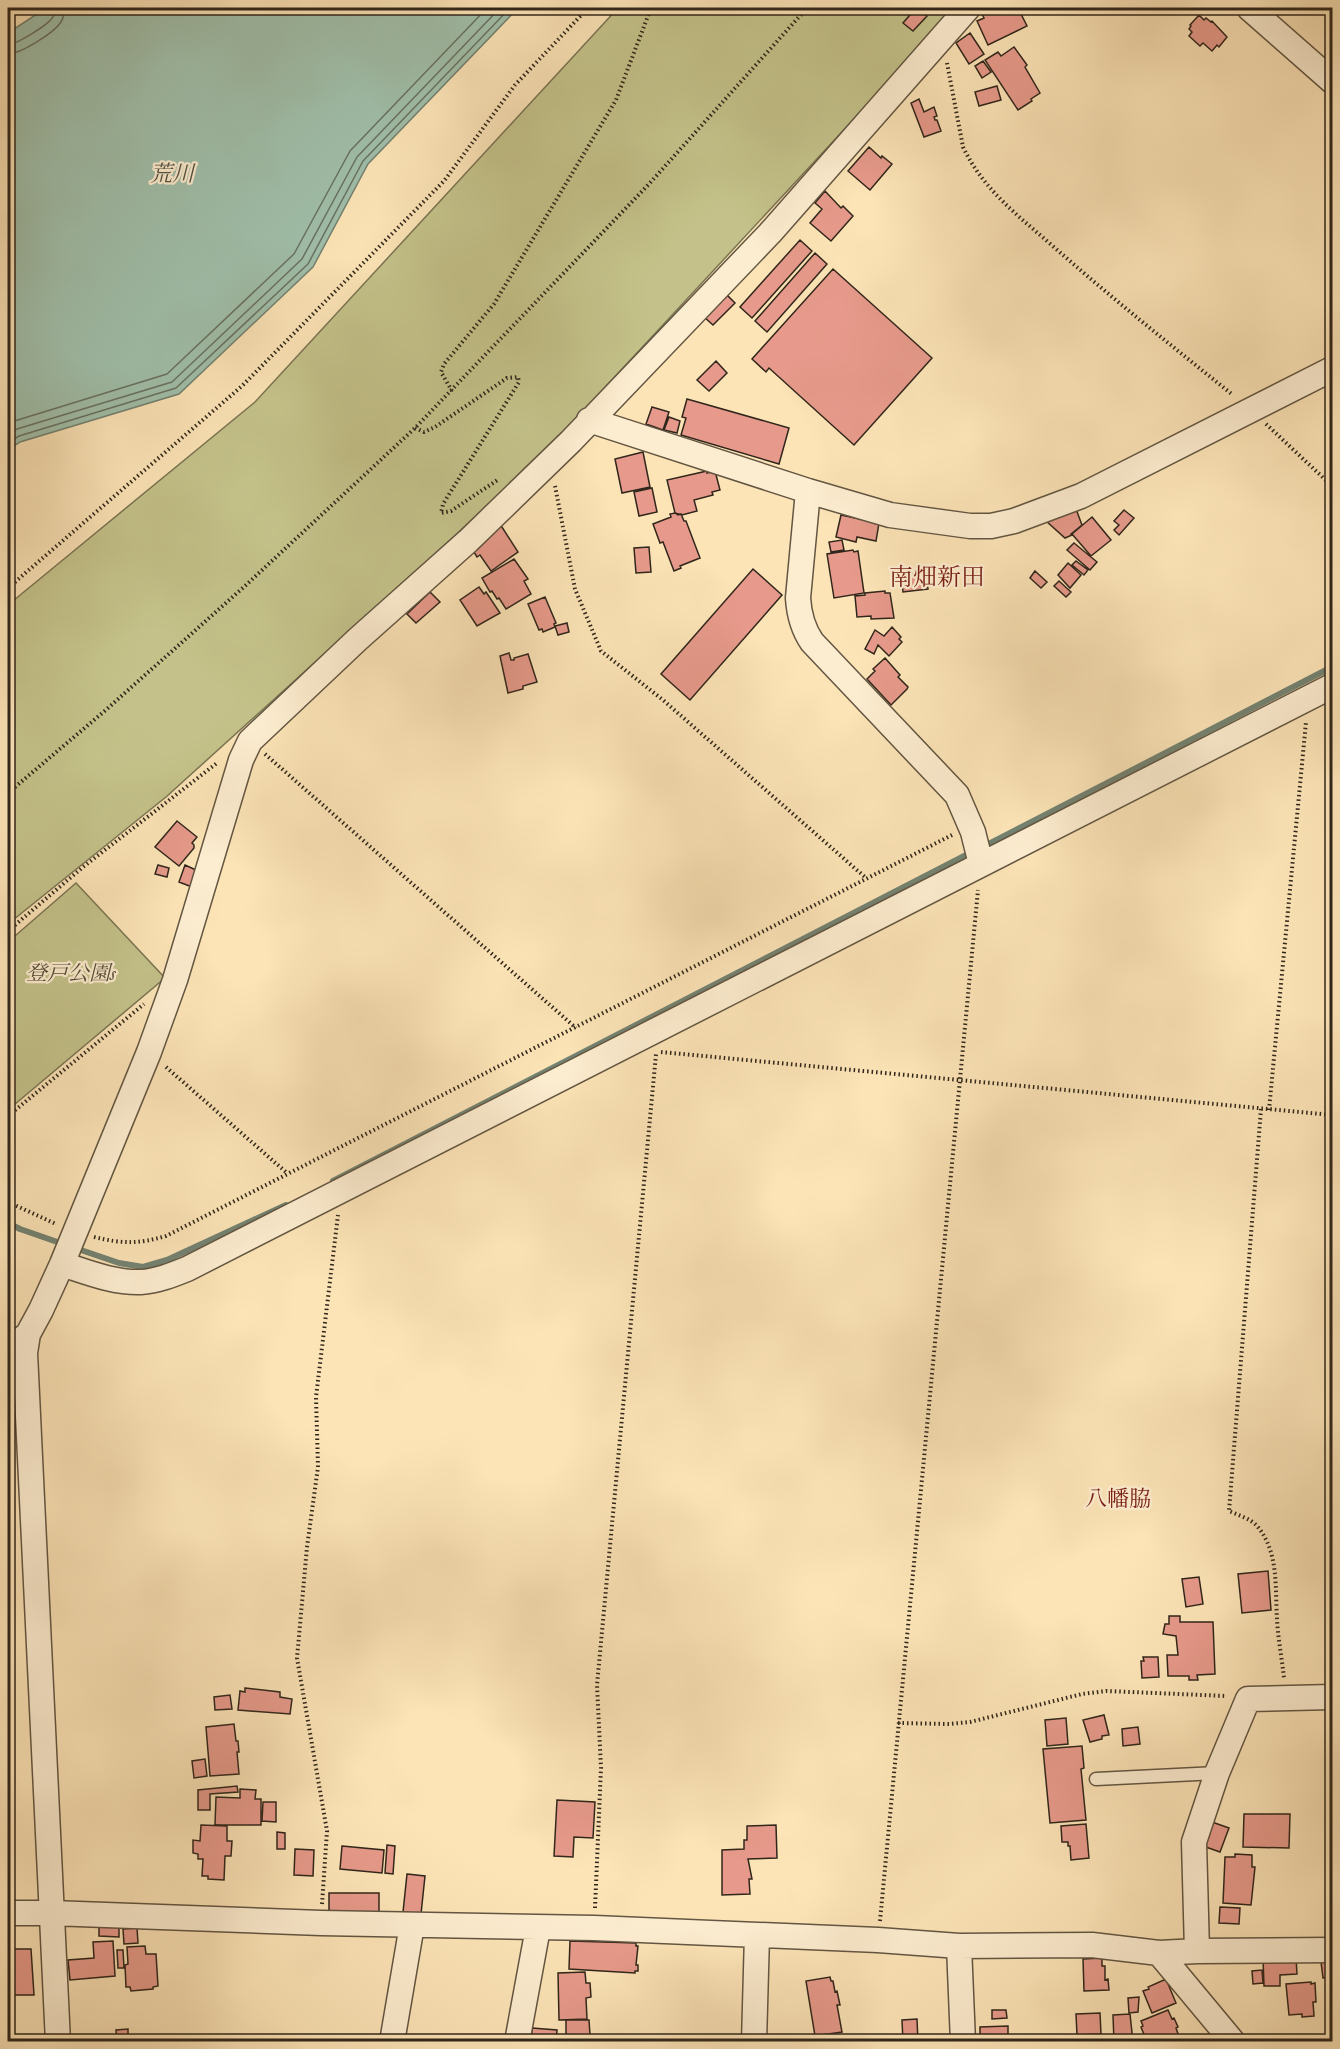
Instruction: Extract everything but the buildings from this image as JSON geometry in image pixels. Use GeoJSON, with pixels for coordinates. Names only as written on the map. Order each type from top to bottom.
{"type":"FeatureCollection","features":[{"type":"Feature","properties":{"kind":"street"},"geometry":{"type":"LineString","coordinates":[[58,2042],[25,1353],[28,1334],[62,1264],[149,1052],[175,980],[241,760],[250,741],[358,639],[468,541],[551,461],[770,233],[968,8]]}},
{"type":"Feature","properties":{"kind":"street"},"geometry":{"type":"LineString","coordinates":[[1248,8],[1332,81]]}},
{"type":"Feature","properties":{"kind":"street"},"geometry":{"type":"LineString","coordinates":[[589,420],[890,515],[970,526],[1002,524],[1081,495],[1332,369]]}},
{"type":"Feature","properties":{"kind":"street"},"geometry":{"type":"LineString","coordinates":[[808,491],[798,598],[799,610],[807,634],[957,795],[972,829],[980,860]]}},
{"type":"Feature","properties":{"kind":"street"},"geometry":{"type":"LineString","coordinates":[[62,1264],[115,1280],[141,1282],[162,1278],[187,1269],[980,860],[1332,686]]}},
{"type":"Feature","properties":{"kind":"street"},"geometry":{"type":"LineString","coordinates":[[8,1350],[28,1334]]}},
{"type":"Feature","properties":{"kind":"street"},"geometry":{"type":"LineString","coordinates":[[1197,1951],[1194,1842],[1217,1773],[1248,1699],[1332,1697]]}},
{"type":"Feature","properties":{"kind":"street"},"geometry":{"type":"LineString","coordinates":[[8,1913],[51,1912],[321,1923],[594,1928],[878,1940],[959,1946],[1092,1945],[1160,1953],[1332,1950]]}},
{"type":"Feature","properties":{"kind":"street"},"geometry":{"type":"LineString","coordinates":[[392,2042],[412,1925]]}},
{"type":"Feature","properties":{"kind":"street"},"geometry":{"type":"LineString","coordinates":[[517,2042],[538,1928]]}},
{"type":"Feature","properties":{"kind":"street"},"geometry":{"type":"LineString","coordinates":[[754,2042],[757,1935]]}},
{"type":"Feature","properties":{"kind":"street"},"geometry":{"type":"LineString","coordinates":[[959,1946],[963,2042]]}},
{"type":"Feature","properties":{"kind":"street"},"geometry":{"type":"LineString","coordinates":[[1160,1953],[1230,2041]]}},
{"type":"Feature","properties":{"kind":"lane"},"geometry":{"type":"LineString","coordinates":[[1096,1779],[1217,1773]]}},
{"type":"Feature","properties":{"kind":"path"},"geometry":{"type":"LineString","coordinates":[[8,588],[242,386],[444,181],[515,85],[588,8]]}},
{"type":"Feature","properties":{"kind":"path"},"geometry":{"type":"LineString","coordinates":[[452,391],[441,372],[444,364],[494,304],[610,111],[651,8]]}},
{"type":"Feature","properties":{"kind":"path"},"geometry":{"type":"LineString","coordinates":[[8,794],[237,593],[416,428],[649,184],[807,8]]}},
{"type":"Feature","properties":{"kind":"path"},"geometry":{"type":"LineString","coordinates":[[942,39],[963,147],[968,158],[993,193],[1096,285],[1250,410],[1332,486]]}},
{"type":"Feature","properties":{"kind":"path"},"geometry":{"type":"LineString","coordinates":[[416,428],[424,432],[435,427],[507,378],[518,377],[519,382],[443,504],[441,513],[451,511],[506,474]]}},
{"type":"Feature","properties":{"kind":"path"},"geometry":{"type":"LineString","coordinates":[[551,461],[575,589],[601,651],[663,700],[866,878]]}},
{"type":"Feature","properties":{"kind":"path"},"geometry":{"type":"LineString","coordinates":[[1269,1110],[1308,698]]}},
{"type":"Feature","properties":{"kind":"path"},"geometry":{"type":"LineString","coordinates":[[250,741],[576,1028]]}},
{"type":"Feature","properties":{"kind":"path"},"geometry":{"type":"LineString","coordinates":[[8,931],[83,867],[223,759]]}},
{"type":"Feature","properties":{"kind":"path"},"geometry":{"type":"LineString","coordinates":[[8,1202],[74,1232],[114,1242],[142,1243],[166,1236],[866,878],[972,829]]}},
{"type":"Feature","properties":{"kind":"path"},"geometry":{"type":"LineString","coordinates":[[878,1940],[980,860]]}},
{"type":"Feature","properties":{"kind":"path"},"geometry":{"type":"LineString","coordinates":[[8,1116],[149,999]]}},
{"type":"Feature","properties":{"kind":"path"},"geometry":{"type":"LineString","coordinates":[[149,1052],[287,1173]]}},
{"type":"Feature","properties":{"kind":"path"},"geometry":{"type":"LineString","coordinates":[[594,1928],[601,1768],[597,1686],[657,1052],[1332,1115]]}},
{"type":"Feature","properties":{"kind":"path"},"geometry":{"type":"LineString","coordinates":[[1261,1108],[1229,1511],[1256,1524],[1265,1537],[1272,1557],[1277,1586],[1277,1619],[1287,1697]]}},
{"type":"Feature","properties":{"kind":"path"},"geometry":{"type":"LineString","coordinates":[[321,1923],[327,1831],[297,1658],[307,1547],[318,1467],[316,1397],[340,1191]]}},
{"type":"Feature","properties":{"kind":"path"},"geometry":{"type":"LineString","coordinates":[[898,1723],[970,1722],[1082,1694],[1106,1691],[1238,1696],[1248,1699]]}},
{"type":"Feature","properties":{"kind":"green space"},"geometry":{"type":"Polygon","coordinates":[[[618,8],[957,8],[533,465],[166,797],[8,924],[8,605],[255,402],[618,8]]]}},
{"type":"Feature","properties":{"kind":"green space","name":"登戸公園s"},"geometry":{"type":"Polygon","coordinates":[[[76,883],[165,978],[8,1110],[8,942],[76,883]]]}},
{"type":"Feature","properties":{"kind":"water","name":"荒川"},"geometry":{"type":"Polygon","coordinates":[[[46,8],[518,8],[368,164],[313,267],[179,394],[20,442],[8,450],[8,33],[46,8]]]}},
{"type":"Feature","properties":{"kind":"waterway"},"geometry":{"type":"LineString","coordinates":[[981,848],[1332,667]]}},
{"type":"Feature","properties":{"kind":"waterway"},"geometry":{"type":"LineString","coordinates":[[333,1181],[972,852]]}},
{"type":"Feature","properties":{"kind":"waterway"},"geometry":{"type":"LineString","coordinates":[[75,1248],[119,1263],[143,1267],[167,1260],[286,1205]]}},
{"type":"Feature","properties":{"kind":"waterway"},"geometry":{"type":"LineString","coordinates":[[8,1223],[66,1245]]}},
{"type":"Feature","properties":{"kind":"district","name":"南畑新田"},"geometry":{"type":"Point","coordinates":[937,577]}},
{"type":"Feature","properties":{"kind":"district","name":"八幡脇"},"geometry":{"type":"Point","coordinates":[1118,1499]}}]}
